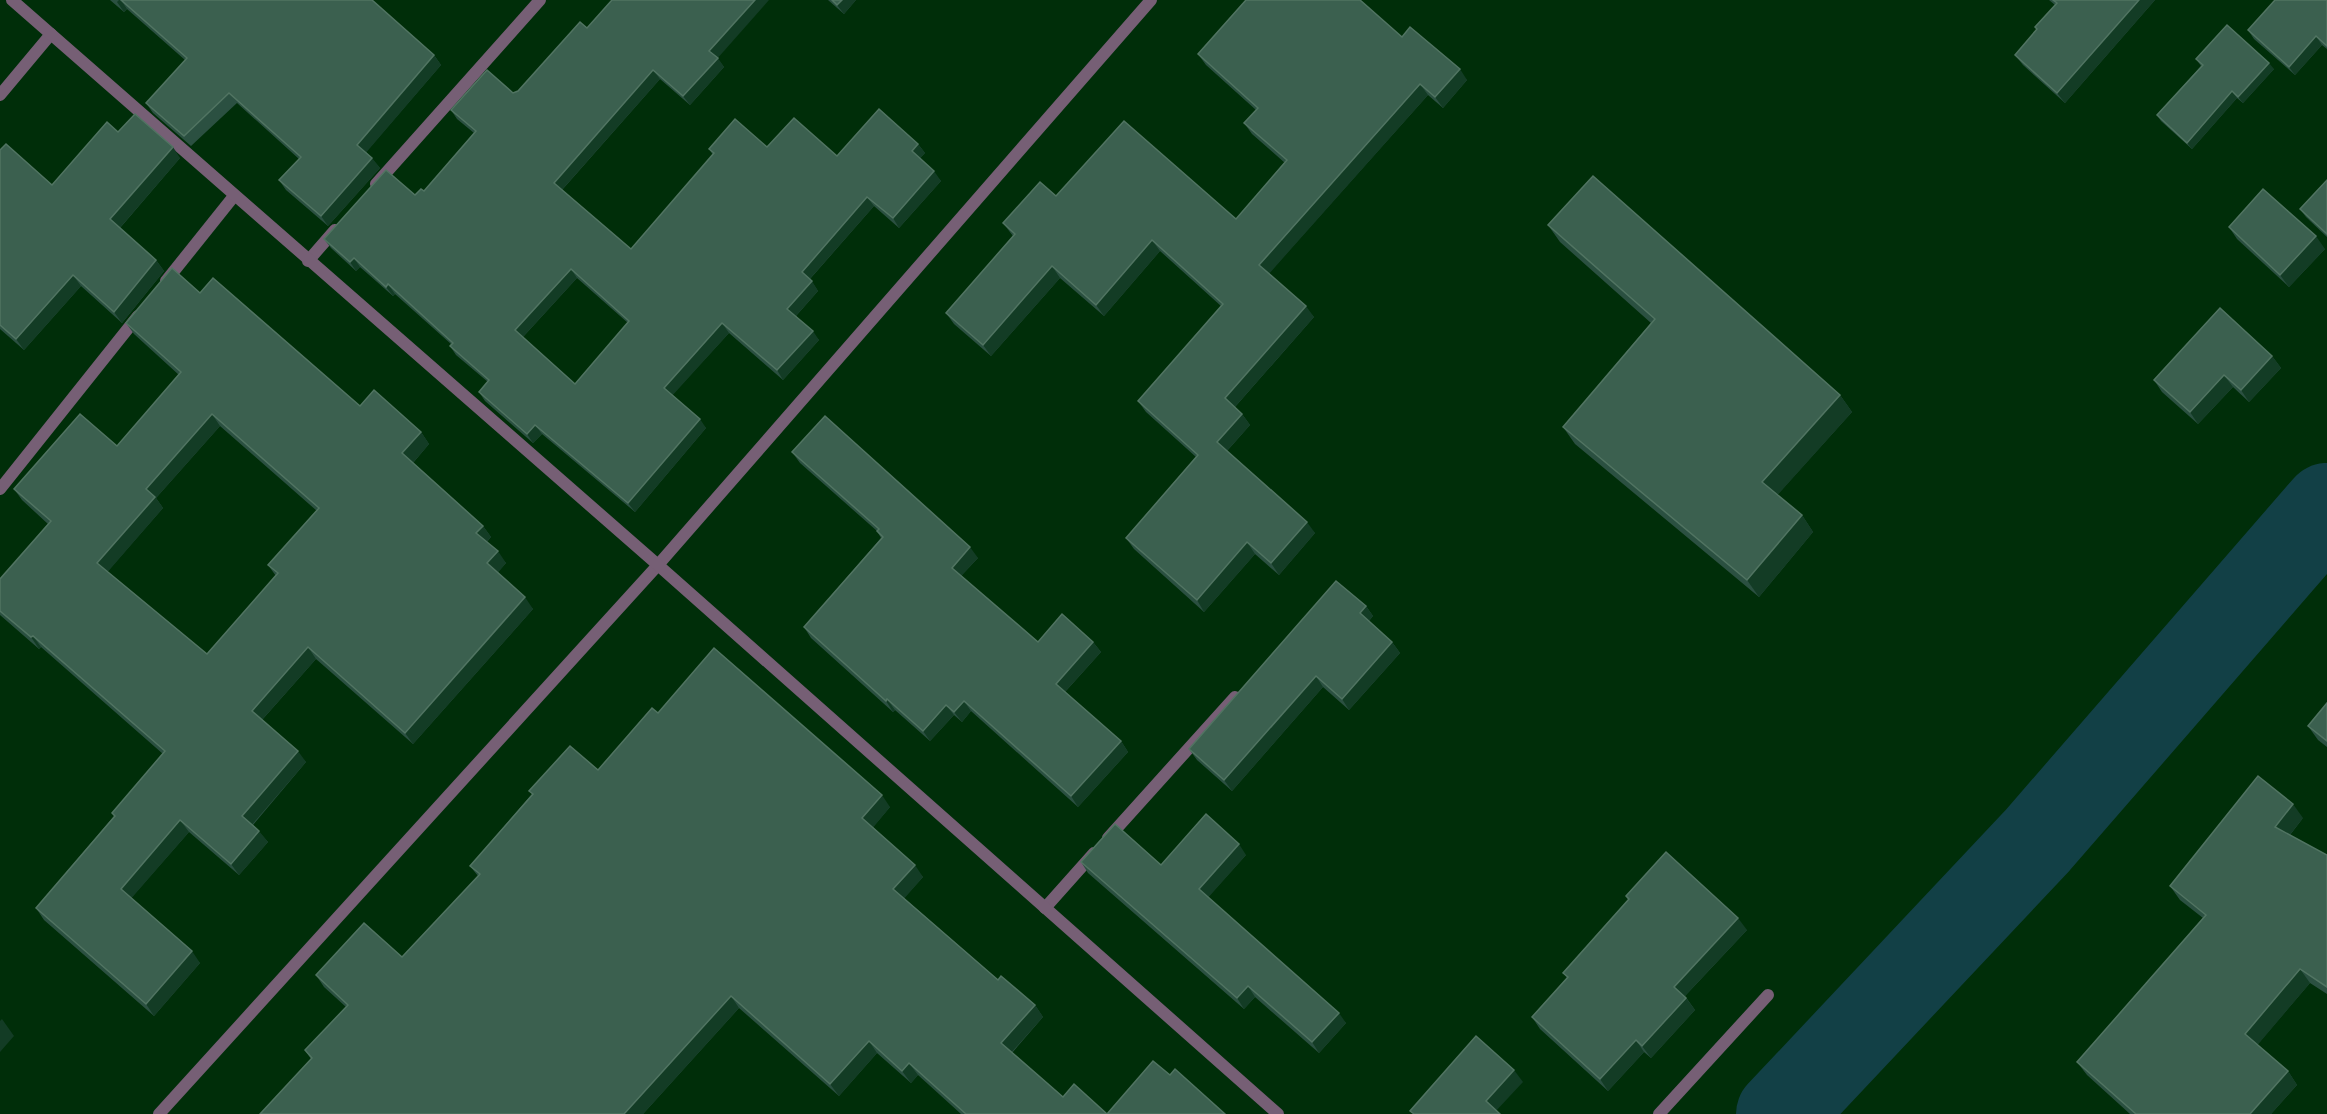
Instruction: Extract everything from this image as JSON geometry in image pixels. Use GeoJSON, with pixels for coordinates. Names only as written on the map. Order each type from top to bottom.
{"type":"FeatureCollection","features":[{"type":"Feature","properties":{"kind":"street"},"geometry":{"type":"LineString","coordinates":[[12,0],[658,565],[1278,1114]]}},
{"type":"Feature","properties":{"kind":"street"},"geometry":{"type":"LineString","coordinates":[[370,191],[540,0]]}},
{"type":"Feature","properties":{"kind":"street"},"geometry":{"type":"LineString","coordinates":[[159,1114],[658,565],[1151,0]]}},
{"type":"Feature","properties":{"kind":"street"},"geometry":{"type":"LineString","coordinates":[[0,95],[51,34]]}},
{"type":"Feature","properties":{"kind":"street"},"geometry":{"type":"LineString","coordinates":[[161,287],[234,196]]}},
{"type":"Feature","properties":{"kind":"street"},"geometry":{"type":"LineString","coordinates":[[308,261],[346,217]]}},
{"type":"Feature","properties":{"kind":"street"},"geometry":{"type":"LineString","coordinates":[[0,489],[146,306]]}},
{"type":"Feature","properties":{"kind":"street"},"geometry":{"type":"LineString","coordinates":[[1045,908],[1244,688]]}},
{"type":"Feature","properties":{"kind":"street"},"geometry":{"type":"LineString","coordinates":[[1659,1114],[1768,995]]}},
{"type":"Feature","properties":{"kind":"building"},"geometry":{"type":"Polygon","coordinates":[[[121,0],[372,0],[434,55],[357,145],[372,158],[321,216],[279,180],[301,157],[229,93],[184,136],[146,103],[187,58],[121,0]]]}},
{"type":"Feature","properties":{"kind":"building"},"geometry":{"type":"Polygon","coordinates":[[[612,0],[755,0],[709,51],[718,58],[683,96],[653,70],[554,183],[631,249],[714,153],[709,149],[735,119],[767,147],[794,118],[837,156],[879,109],[918,144],[912,151],[934,171],[893,218],[867,197],[802,272],[812,281],[787,309],[813,331],[777,370],[722,323],[664,388],[700,419],[628,503],[535,425],[527,434],[479,392],[489,380],[450,346],[453,343],[388,284],[386,287],[354,258],[350,262],[324,239],[386,170],[415,195],[421,189],[424,191],[476,131],[451,110],[487,70],[513,93],[518,91],[580,22],[587,28],[612,0]],[[571,269],[515,330],[575,384],[629,321],[571,269]]]}},
{"type":"Feature","properties":{"kind":"building"},"geometry":{"type":"Polygon","coordinates":[[[832,0],[842,0],[837,5],[832,0]]]}},
{"type":"Feature","properties":{"kind":"building"},"geometry":{"type":"Polygon","coordinates":[[[1246,0],[1360,0],[1402,37],[1410,27],[1460,69],[1435,97],[1420,84],[1259,265],[1306,306],[1225,398],[1242,414],[1217,442],[1307,522],[1271,563],[1247,542],[1197,600],[1126,538],[1198,455],[1138,401],[1223,304],[1152,240],[1096,305],[1052,266],[983,345],[946,313],[1015,234],[1003,223],[1040,182],[1056,196],[1124,121],[1236,219],[1287,160],[1244,123],[1258,108],[1198,54],[1246,0]]]}},
{"type":"Feature","properties":{"kind":"building"},"geometry":{"type":"Polygon","coordinates":[[[2053,0],[2139,0],[2057,93],[2015,55],[2037,29],[2035,27],[2057,3],[2053,0]]]}},
{"type":"Feature","properties":{"kind":"building"},"geometry":{"type":"Polygon","coordinates":[[[2275,0],[2327,0],[2327,46],[2316,36],[2289,67],[2248,30],[2275,0]]]}},
{"type":"Feature","properties":{"kind":"building"},"geometry":{"type":"Polygon","coordinates":[[[2227,25],[2269,63],[2238,97],[2232,91],[2187,143],[2157,115],[2203,65],[2196,59],[2227,25]]]}},
{"type":"Feature","properties":{"kind":"building"},"geometry":{"type":"Polygon","coordinates":[[[135,114],[173,147],[110,219],[156,260],[114,312],[73,275],[16,339],[0,325],[0,150],[6,144],[52,185],[107,122],[118,132],[135,114]]]}},
{"type":"Feature","properties":{"kind":"building"},"geometry":{"type":"Polygon","coordinates":[[[1593,176],[1840,395],[1762,482],[1802,515],[1747,580],[1563,427],[1655,319],[1548,225],[1593,176]]]}},
{"type":"Feature","properties":{"kind":"building"},"geometry":{"type":"Polygon","coordinates":[[[2327,180],[2327,234],[2300,209],[2327,180]]]}},
{"type":"Feature","properties":{"kind":"building"},"geometry":{"type":"Polygon","coordinates":[[[2263,189],[2316,236],[2280,275],[2229,227],[2263,189]]]}},
{"type":"Feature","properties":{"kind":"building"},"geometry":{"type":"Polygon","coordinates":[[[172,268],[200,293],[213,278],[360,406],[374,390],[421,432],[402,453],[483,526],[476,533],[498,551],[487,563],[525,597],[405,733],[308,647],[252,711],[298,751],[242,816],[259,831],[231,864],[180,820],[121,889],[192,951],[146,1004],[36,908],[115,816],[112,813],[165,751],[33,636],[31,637],[0,611],[0,579],[51,521],[14,489],[80,414],[117,446],[181,372],[126,323],[172,268]],[[212,414],[146,489],[155,497],[97,563],[207,654],[278,573],[268,565],[319,508],[212,414]]]}},
{"type":"Feature","properties":{"kind":"building"},"geometry":{"type":"Polygon","coordinates":[[[2220,308],[2272,356],[2241,390],[2224,375],[2190,412],[2154,380],[2220,308]]]}},
{"type":"Feature","properties":{"kind":"building"},"geometry":{"type":"Polygon","coordinates":[[[825,416],[970,547],[952,568],[1038,642],[1062,614],[1093,642],[1056,684],[1121,741],[1071,796],[964,701],[954,712],[946,705],[923,731],[804,627],[883,537],[877,531],[879,529],[792,452],[825,416]]]}},
{"type":"Feature","properties":{"kind":"building"},"geometry":{"type":"Polygon","coordinates":[[[1336,581],[1366,606],[1360,613],[1392,642],[1342,699],[1316,676],[1224,780],[1189,749],[1336,581]]]}},
{"type":"Feature","properties":{"kind":"building"},"geometry":{"type":"Polygon","coordinates":[[[714,648],[882,795],[862,818],[915,865],[893,889],[998,980],[1001,976],[1035,1005],[1001,1043],[1063,1097],[1074,1084],[1107,1114],[966,1114],[909,1063],[902,1071],[869,1041],[830,1084],[731,996],[624,1114],[260,1114],[312,1058],[305,1050],[348,1005],[316,975],[364,923],[402,957],[480,874],[470,866],[533,794],[529,791],[570,746],[598,770],[652,708],[658,713],[714,648]]]}},
{"type":"Feature","properties":{"kind":"building"},"geometry":{"type":"Polygon","coordinates":[[[2327,703],[2327,741],[2308,726],[2327,703]]]}},
{"type":"Feature","properties":{"kind":"building"},"geometry":{"type":"Polygon","coordinates":[[[2258,776],[2293,804],[2275,827],[2327,855],[2327,987],[2300,969],[2245,1034],[2288,1071],[2250,1114],[2136,1114],[2077,1062],[2206,915],[2170,886],[2258,776]]]}},
{"type":"Feature","properties":{"kind":"building"},"geometry":{"type":"Polygon","coordinates":[[[1206,814],[1239,844],[1199,889],[1339,1013],[1312,1042],[1248,986],[1237,998],[1081,862],[1115,824],[1161,865],[1206,814]]]}},
{"type":"Feature","properties":{"kind":"building"},"geometry":{"type":"Polygon","coordinates":[[[1666,852],[1738,918],[1674,987],[1686,998],[1642,1046],[1636,1040],[1600,1079],[1532,1017],[1568,977],[1563,973],[1629,899],[1626,896],[1666,852]]]}},
{"type":"Feature","properties":{"kind":"building"},"geometry":{"type":"Polygon","coordinates":[[[1476,1036],[1514,1070],[1486,1101],[1500,1114],[1414,1114],[1410,1111],[1476,1036]]]}},
{"type":"Feature","properties":{"kind":"building"},"geometry":{"type":"Polygon","coordinates":[[[1153,1061],[1170,1075],[1175,1069],[1225,1114],[1107,1114],[1153,1061]]]}},
{"type":"Feature","properties":{"kind":"waterway"},"geometry":{"type":"LineString","coordinates":[[1780,1114],[2037,841],[2327,507]]}}]}
